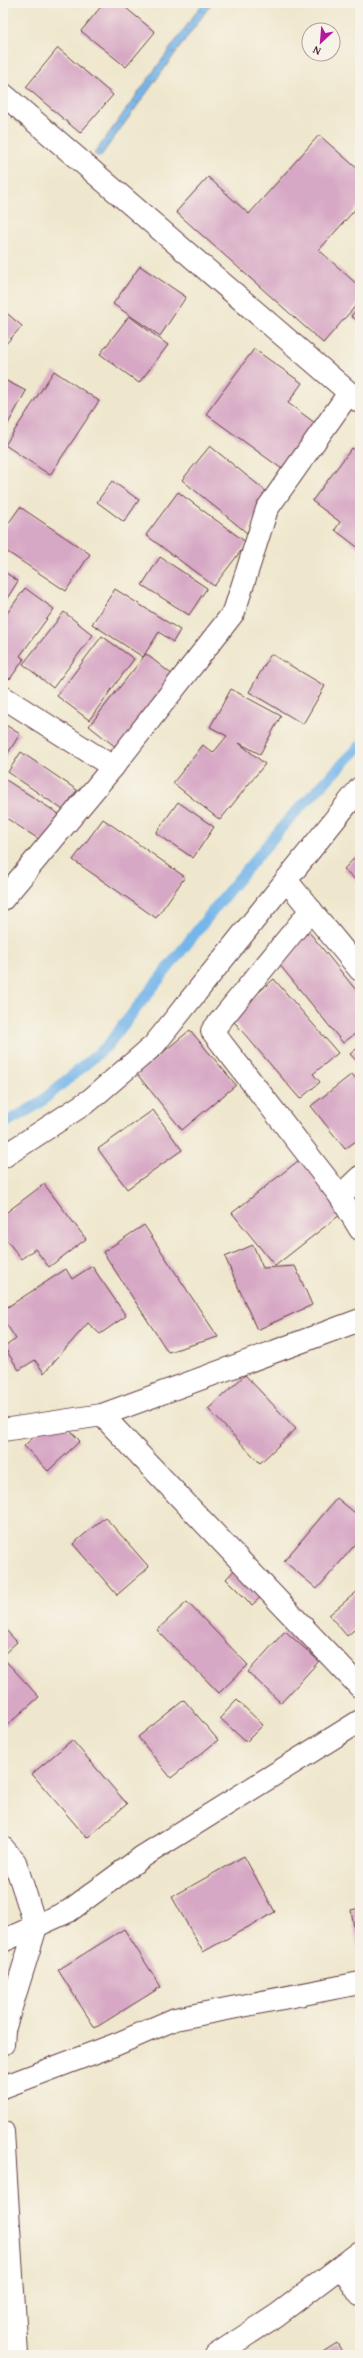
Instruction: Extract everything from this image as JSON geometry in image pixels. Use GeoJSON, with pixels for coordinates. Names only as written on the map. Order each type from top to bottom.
{"type":"FeatureCollection","features":[{"type":"Feature","properties":{"kind":"street"},"geometry":{"type":"LineString","coordinates":[[3,94],[355,397],[267,509],[234,612],[113,767],[3,899]]}},
{"type":"Feature","properties":{"kind":"street"},"geometry":{"type":"LineString","coordinates":[[3,697],[113,767]]}},
{"type":"Feature","properties":{"kind":"street"},"geometry":{"type":"LineString","coordinates":[[3,1157],[90,1100],[154,1045],[360,788]]}},
{"type":"Feature","properties":{"kind":"street"},"geometry":{"type":"LineString","coordinates":[[286,880],[360,970]]}},
{"type":"Feature","properties":{"kind":"street"},"geometry":{"type":"LineString","coordinates":[[311,910],[212,1031],[340,1196],[360,1229]]}},
{"type":"Feature","properties":{"kind":"street"},"geometry":{"type":"LineString","coordinates":[[340,1196],[360,1177]]}},
{"type":"Feature","properties":{"kind":"street"},"geometry":{"type":"LineString","coordinates":[[3,1430],[102,1415],[360,1320]]}},
{"type":"Feature","properties":{"kind":"street"},"geometry":{"type":"LineString","coordinates":[[102,1415],[360,1687]]}},
{"type":"Feature","properties":{"kind":"street"},"geometry":{"type":"LineString","coordinates":[[3,1941],[69,1911],[142,1857],[360,1721]]}},
{"type":"Feature","properties":{"kind":"street"},"geometry":{"type":"LineString","coordinates":[[3,1848],[15,1862],[36,1927],[4,2030],[3,2044]]}},
{"type":"Feature","properties":{"kind":"street"},"geometry":{"type":"LineString","coordinates":[[3,2087],[117,2044],[175,2019],[360,1983]]}},
{"type":"Feature","properties":{"kind":"street"},"geometry":{"type":"LineString","coordinates":[[3,2132],[17,2355]]}},
{"type":"Feature","properties":{"kind":"street"},"geometry":{"type":"LineString","coordinates":[[216,2355],[360,2252]]}},
{"type":"Feature","properties":{"kind":"street"},"geometry":{"type":"LineString","coordinates":[[341,2267],[360,2295]]}},
{"type":"Feature","properties":{"kind":"water"},"geometry":{"type":"Polygon","coordinates":[[[203,3],[212,3],[100,157],[94,154],[203,3]]]}},
{"type":"Feature","properties":{"kind":"building"},"geometry":{"type":"Polygon","coordinates":[[[104,3],[120,3],[155,32],[126,67],[81,31],[104,3]]]}},
{"type":"Feature","properties":{"kind":"building"},"geometry":{"type":"Polygon","coordinates":[[[58,48],[113,95],[80,133],[26,87],[58,48]]]}},
{"type":"Feature","properties":{"kind":"building"},"geometry":{"type":"Polygon","coordinates":[[[319,135],[360,171],[360,204],[319,250],[360,287],[360,301],[323,343],[176,212],[208,177],[249,214],[319,135]]]}},
{"type":"Feature","properties":{"kind":"building"},"geometry":{"type":"Polygon","coordinates":[[[140,266],[186,297],[160,336],[113,304],[140,266]]]}},
{"type":"Feature","properties":{"kind":"building"},"geometry":{"type":"Polygon","coordinates":[[[360,306],[360,323],[351,316],[360,306]]]}},
{"type":"Feature","properties":{"kind":"building"},"geometry":{"type":"Polygon","coordinates":[[[3,310],[22,326],[3,347],[3,310]]]}},
{"type":"Feature","properties":{"kind":"building"},"geometry":{"type":"Polygon","coordinates":[[[129,316],[168,345],[139,383],[100,354],[129,316]]]}},
{"type":"Feature","properties":{"kind":"building"},"geometry":{"type":"Polygon","coordinates":[[[254,349],[302,383],[288,403],[315,423],[282,469],[206,414],[254,349]]]}},
{"type":"Feature","properties":{"kind":"building"},"geometry":{"type":"Polygon","coordinates":[[[54,371],[99,401],[50,475],[5,445],[54,371]]]}},
{"type":"Feature","properties":{"kind":"building"},"geometry":{"type":"Polygon","coordinates":[[[3,379],[26,391],[3,433],[3,379]]]}},
{"type":"Feature","properties":{"kind":"building"},"geometry":{"type":"Polygon","coordinates":[[[210,446],[267,492],[247,533],[182,480],[210,446]]]}},
{"type":"Feature","properties":{"kind":"building"},"geometry":{"type":"Polygon","coordinates":[[[352,448],[360,454],[360,549],[335,530],[340,522],[312,501],[352,448]]]}},
{"type":"Feature","properties":{"kind":"building"},"geometry":{"type":"Polygon","coordinates":[[[112,481],[139,500],[124,522],[97,502],[112,481]]]}},
{"type":"Feature","properties":{"kind":"building"},"geometry":{"type":"Polygon","coordinates":[[[178,492],[247,543],[214,586],[146,535],[178,492]]]}},
{"type":"Feature","properties":{"kind":"building"},"geometry":{"type":"Polygon","coordinates":[[[20,507],[90,554],[66,591],[3,549],[3,531],[20,507]]]}},
{"type":"Feature","properties":{"kind":"building"},"geometry":{"type":"Polygon","coordinates":[[[160,557],[207,588],[189,615],[142,585],[160,557]]]}},
{"type":"Feature","properties":{"kind":"building"},"geometry":{"type":"Polygon","coordinates":[[[3,571],[18,581],[3,605],[3,571]]]}},
{"type":"Feature","properties":{"kind":"building"},"geometry":{"type":"Polygon","coordinates":[[[25,588],[54,609],[20,656],[24,659],[10,679],[3,674],[3,619],[25,588]]]}},
{"type":"Feature","properties":{"kind":"building"},"geometry":{"type":"Polygon","coordinates":[[[115,589],[180,630],[173,642],[159,632],[143,657],[92,624],[115,589]]]}},
{"type":"Feature","properties":{"kind":"building"},"geometry":{"type":"Polygon","coordinates":[[[64,612],[93,635],[53,688],[23,664],[64,612]]]}},
{"type":"Feature","properties":{"kind":"building"},"geometry":{"type":"Polygon","coordinates":[[[102,636],[134,659],[89,720],[57,696],[102,636]]]}},
{"type":"Feature","properties":{"kind":"building"},"geometry":{"type":"Polygon","coordinates":[[[146,654],[174,676],[117,748],[89,726],[146,654]]]}},
{"type":"Feature","properties":{"kind":"building"},"geometry":{"type":"Polygon","coordinates":[[[271,654],[325,686],[303,724],[249,692],[271,654]]]}},
{"type":"Feature","properties":{"kind":"building"},"geometry":{"type":"Polygon","coordinates":[[[231,689],[281,716],[260,754],[239,743],[265,764],[220,820],[173,783],[203,745],[213,753],[227,736],[210,727],[231,689]]]}},
{"type":"Feature","properties":{"kind":"building"},"geometry":{"type":"Polygon","coordinates":[[[4,724],[20,734],[3,761],[3,725],[4,724]]]}},
{"type":"Feature","properties":{"kind":"building"},"geometry":{"type":"Polygon","coordinates":[[[21,752],[77,790],[63,810],[8,772],[21,752]]]}},
{"type":"Feature","properties":{"kind":"building"},"geometry":{"type":"Polygon","coordinates":[[[3,778],[62,816],[45,843],[3,816],[3,778]]]}},
{"type":"Feature","properties":{"kind":"building"},"geometry":{"type":"Polygon","coordinates":[[[178,802],[214,827],[193,858],[156,833],[178,802]]]}},
{"type":"Feature","properties":{"kind":"building"},"geometry":{"type":"Polygon","coordinates":[[[103,819],[185,877],[156,918],[73,860],[103,819]]]}},
{"type":"Feature","properties":{"kind":"building"},"geometry":{"type":"Polygon","coordinates":[[[360,852],[360,884],[344,869],[360,852]]]}},
{"type":"Feature","properties":{"kind":"building"},"geometry":{"type":"Polygon","coordinates":[[[309,932],[360,995],[360,1030],[343,1043],[275,959],[309,932]]]}},
{"type":"Feature","properties":{"kind":"building"},"geometry":{"type":"Polygon","coordinates":[[[274,979],[338,1053],[313,1074],[320,1082],[300,1099],[230,1017],[274,979]]]}},
{"type":"Feature","properties":{"kind":"building"},"geometry":{"type":"Polygon","coordinates":[[[190,1030],[236,1085],[182,1130],[137,1074],[190,1030]]]}},
{"type":"Feature","properties":{"kind":"building"},"geometry":{"type":"Polygon","coordinates":[[[360,1046],[360,1065],[350,1054],[360,1046]]]}},
{"type":"Feature","properties":{"kind":"building"},"geometry":{"type":"Polygon","coordinates":[[[352,1074],[360,1084],[360,1138],[345,1149],[311,1106],[352,1074]]]}},
{"type":"Feature","properties":{"kind":"building"},"geometry":{"type":"Polygon","coordinates":[[[153,1110],[182,1150],[127,1189],[98,1149],[153,1110]]]}},
{"type":"Feature","properties":{"kind":"building"},"geometry":{"type":"Polygon","coordinates":[[[303,1157],[346,1210],[275,1266],[232,1213],[303,1157]]]}},
{"type":"Feature","properties":{"kind":"building"},"geometry":{"type":"Polygon","coordinates":[[[44,1184],[86,1239],[49,1267],[35,1249],[21,1259],[3,1235],[3,1215],[44,1184]]]}},
{"type":"Feature","properties":{"kind":"building"},"geometry":{"type":"Polygon","coordinates":[[[144,1225],[218,1337],[168,1352],[103,1252],[144,1225]]]}},
{"type":"Feature","properties":{"kind":"building"},"geometry":{"type":"Polygon","coordinates":[[[253,1245],[263,1268],[295,1266],[312,1305],[257,1330],[225,1257],[253,1245]]]}},
{"type":"Feature","properties":{"kind":"building"},"geometry":{"type":"Polygon","coordinates":[[[92,1266],[126,1316],[100,1334],[88,1323],[44,1373],[35,1360],[19,1370],[4,1347],[16,1339],[3,1319],[3,1310],[66,1269],[72,1279],[92,1266]]]}},
{"type":"Feature","properties":{"kind":"building"},"geometry":{"type":"Polygon","coordinates":[[[245,1375],[296,1429],[260,1463],[208,1409],[245,1375]]]}},
{"type":"Feature","properties":{"kind":"building"},"geometry":{"type":"Polygon","coordinates":[[[56,1416],[80,1441],[48,1471],[24,1446],[56,1416]]]}},
{"type":"Feature","properties":{"kind":"building"},"geometry":{"type":"Polygon","coordinates":[[[337,1498],[360,1517],[360,1539],[317,1589],[284,1561],[337,1498]]]}},
{"type":"Feature","properties":{"kind":"building"},"geometry":{"type":"Polygon","coordinates":[[[105,1517],[149,1567],[117,1595],[73,1544],[105,1517]]]}},
{"type":"Feature","properties":{"kind":"building"},"geometry":{"type":"Polygon","coordinates":[[[239,1565],[265,1593],[252,1605],[226,1579],[239,1565]]]}},
{"type":"Feature","properties":{"kind":"building"},"geometry":{"type":"Polygon","coordinates":[[[360,1589],[360,1625],[347,1636],[329,1615],[360,1589]]]}},
{"type":"Feature","properties":{"kind":"building"},"geometry":{"type":"Polygon","coordinates":[[[187,1602],[248,1665],[219,1693],[157,1630],[187,1602]]]}},
{"type":"Feature","properties":{"kind":"building"},"geometry":{"type":"Polygon","coordinates":[[[3,1627],[17,1642],[3,1655],[3,1627]]]}},
{"type":"Feature","properties":{"kind":"building"},"geometry":{"type":"Polygon","coordinates":[[[285,1631],[319,1661],[281,1703],[248,1672],[285,1631]]]}},
{"type":"Feature","properties":{"kind":"building"},"geometry":{"type":"Polygon","coordinates":[[[3,1658],[39,1697],[6,1726],[3,1722],[3,1658]]]}},
{"type":"Feature","properties":{"kind":"building"},"geometry":{"type":"Polygon","coordinates":[[[184,1700],[218,1740],[171,1778],[138,1737],[184,1700]]]}},
{"type":"Feature","properties":{"kind":"building"},"geometry":{"type":"Polygon","coordinates":[[[237,1700],[263,1725],[246,1742],[220,1718],[237,1700]]]}},
{"type":"Feature","properties":{"kind":"building"},"geometry":{"type":"Polygon","coordinates":[[[72,1740],[127,1804],[87,1838],[32,1774],[72,1740]]]}},
{"type":"Feature","properties":{"kind":"building"},"geometry":{"type":"Polygon","coordinates":[[[244,1856],[275,1912],[203,1952],[172,1897],[244,1856]]]}},
{"type":"Feature","properties":{"kind":"building"},"geometry":{"type":"Polygon","coordinates":[[[360,1908],[360,1956],[359,1956],[351,1910],[360,1908]]]}},
{"type":"Feature","properties":{"kind":"building"},"geometry":{"type":"Polygon","coordinates":[[[124,1929],[161,1987],[95,2028],[58,1970],[124,1929]]]}},
{"type":"Feature","properties":{"kind":"building"},"geometry":{"type":"Polygon","coordinates":[[[337,2343],[344,2355],[318,2355],[337,2343]]]}},
{"type":"Feature","properties":{"kind":"waterway"},"geometry":{"type":"LineString","coordinates":[[3,1124],[37,1105],[106,1047],[226,894],[289,819],[360,746]]}}]}
